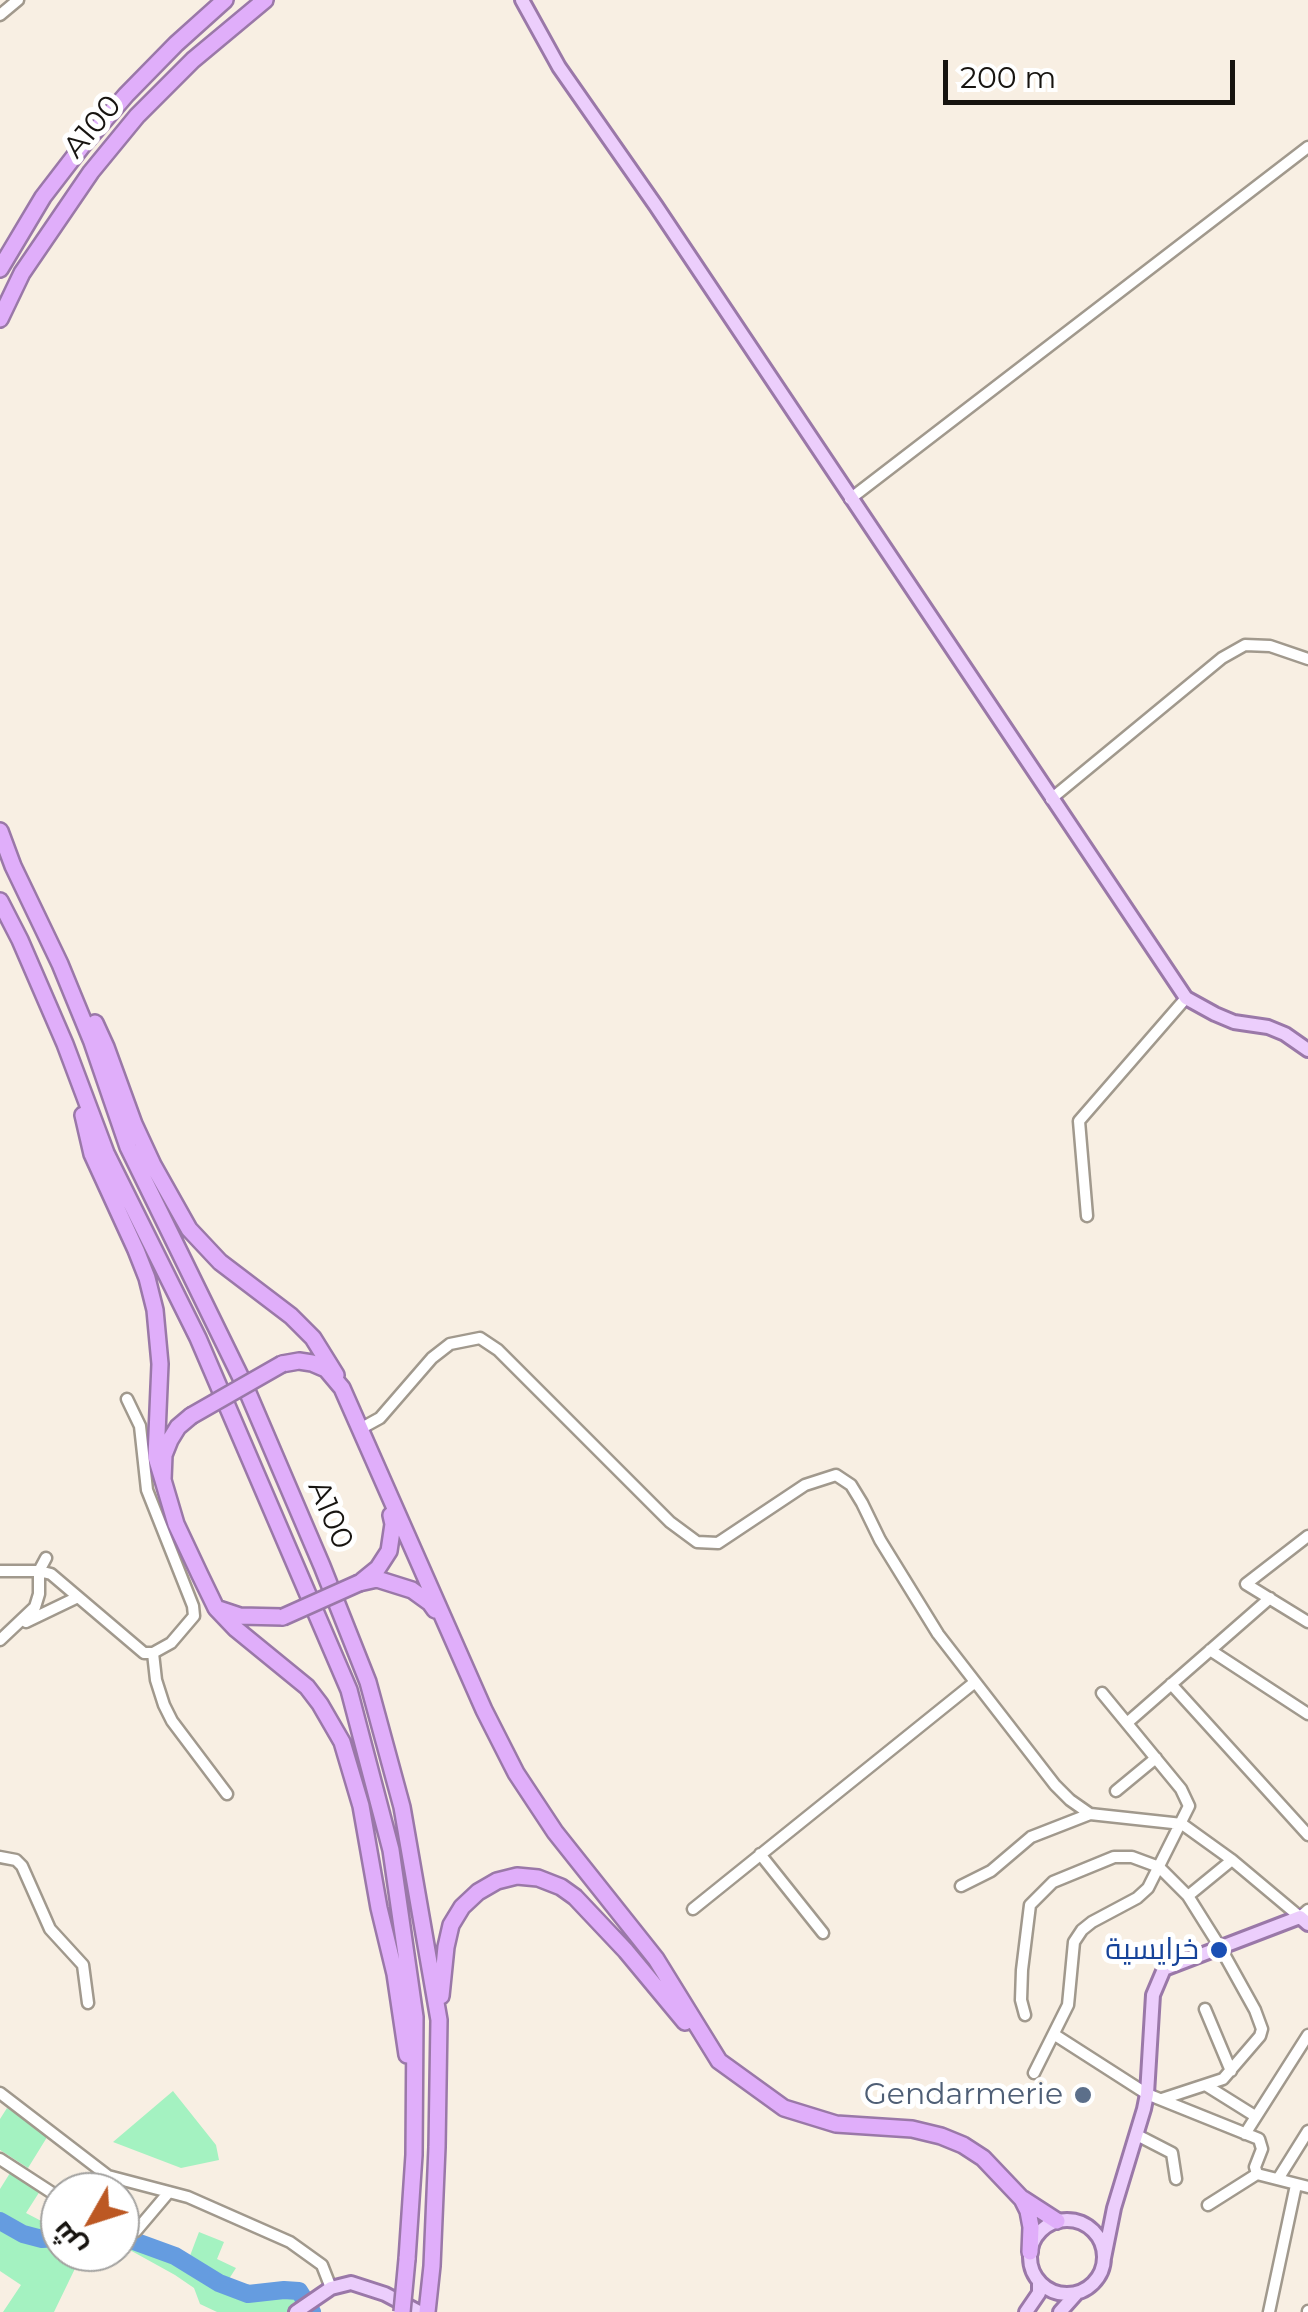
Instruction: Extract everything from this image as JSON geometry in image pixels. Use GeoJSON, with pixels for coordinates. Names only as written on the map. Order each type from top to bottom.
{"type":"FeatureCollection","features":[{"type":"Feature","properties":{"kind":"highway","name":"A100"},"geometry":{"type":"LineString","coordinates":[[0,269],[43,197],[82,145],[176,44],[225,0]]}},
{"type":"Feature","properties":{"kind":"highway","name":"A100"},"geometry":{"type":"LineString","coordinates":[[0,319],[22,274],[91,172],[137,116],[192,60],[265,0]]}},
{"type":"Feature","properties":{"kind":"highway","name":"A100"},"geometry":{"type":"LineString","coordinates":[[0,830],[12,866],[60,964],[92,1042],[128,1147],[244,1386],[364,1670],[402,1807],[439,2020],[432,2266],[423,2312]]}},
{"type":"Feature","properties":{"kind":"highway","name":"A100"},"geometry":{"type":"LineString","coordinates":[[0,901],[65,1044],[106,1154],[198,1338],[349,1690],[391,1850],[415,2017],[414,2155],[402,2312]]}},
{"type":"Feature","properties":{"kind":"highway"},"geometry":{"type":"LineString","coordinates":[[60,964],[92,1017],[134,1124],[189,1229],[220,1262],[291,1316],[332,1364],[380,1480],[516,1773],[555,1832],[656,1959],[719,2061]]}},
{"type":"Feature","properties":{"kind":"highway"},"geometry":{"type":"LineString","coordinates":[[65,1044],[92,1154],[147,1278],[160,1364],[156,1457],[206,1614],[236,1629],[307,1687],[342,1742],[361,1806],[395,1974],[405,2038],[414,2155]]}},
{"type":"Feature","properties":{"kind":"highway"},"geometry":{"type":"LineString","coordinates":[[163,1480],[164,1455],[178,1427],[190,1416],[282,1364],[312,1363],[326,1369],[342,1388]]}},
{"type":"Feature","properties":{"kind":"highway"},"geometry":{"type":"LineString","coordinates":[[359,1583],[378,1568],[392,1538],[393,1524],[380,1480]]}},
{"type":"Feature","properties":{"kind":"highway"},"geometry":{"type":"LineString","coordinates":[[206,1614],[283,1617],[359,1583],[377,1579],[412,1590],[430,1603],[463,1658]]}},
{"type":"Feature","properties":{"kind":"highway"},"geometry":{"type":"LineString","coordinates":[[439,2020],[446,1946],[451,1925],[462,1907],[497,1881],[517,1876],[538,1878],[561,1887],[598,1921],[719,2061],[784,2108],[836,2124],[912,2129],[941,2136],[983,2158],[1022,2199],[1031,2227],[1030,2252]]}},
{"type":"Feature","properties":{"kind":"highway"},"geometry":{"type":"LineString","coordinates":[[1022,2199],[1065,2221]]}},
{"type":"Feature","properties":{"kind":"main road"},"geometry":{"type":"LineString","coordinates":[[522,0],[558,67],[656,206],[1186,998],[1234,1022],[1285,1034],[1308,1050]]}},
{"type":"Feature","properties":{"kind":"main road"},"geometry":{"type":"LineString","coordinates":[[1060,2312],[1076,2294],[1096,2281],[1102,2270],[1114,2208],[1147,2094],[1153,1995],[1164,1968],[1305,1917],[1308,1901]]}},
{"type":"Feature","properties":{"kind":"main road"},"geometry":{"type":"LineString","coordinates":[[1026,2312],[1039,2293],[1030,2252],[1039,2232],[1065,2221],[1091,2220],[1114,2208]]}},
{"type":"Feature","properties":{"kind":"main road"},"geometry":{"type":"LineString","coordinates":[[1065,2221],[1092,2230],[1104,2258]]}},
{"type":"Feature","properties":{"kind":"main road"},"geometry":{"type":"LineString","coordinates":[[1039,2282],[1056,2293],[1076,2294]]}},
{"type":"Feature","properties":{"kind":"main road"},"geometry":{"type":"LineString","coordinates":[[296,2312],[331,2288],[351,2283],[423,2312]]}},
{"type":"Feature","properties":{"kind":"street"},"geometry":{"type":"LineString","coordinates":[[0,15],[18,0]]}},
{"type":"Feature","properties":{"kind":"street"},"geometry":{"type":"LineString","coordinates":[[850,500],[1308,147]]}},
{"type":"Feature","properties":{"kind":"street"},"geometry":{"type":"LineString","coordinates":[[1051,798],[1222,658],[1245,645],[1270,646],[1308,659]]}},
{"type":"Feature","properties":{"kind":"street"},"geometry":{"type":"LineString","coordinates":[[1086,1216],[1079,1121],[1186,998]]}},
{"type":"Feature","properties":{"kind":"street"},"geometry":{"type":"LineString","coordinates":[[360,1430],[380,1418],[432,1358],[450,1344],[480,1338],[498,1350],[670,1522],[697,1542],[718,1544],[805,1485],[836,1475],[851,1485],[938,1634],[1055,1785],[1090,1814]]}},
{"type":"Feature","properties":{"kind":"street"},"geometry":{"type":"LineString","coordinates":[[0,1571],[39,1570],[51,1574],[144,1653],[153,1653],[171,1642],[206,1614],[188,1592],[147,1490],[140,1426],[127,1400]]}},
{"type":"Feature","properties":{"kind":"street"},"geometry":{"type":"LineString","coordinates":[[1306,1541],[1246,1584],[1308,1622]]}},
{"type":"Feature","properties":{"kind":"street"},"geometry":{"type":"LineString","coordinates":[[0,1640],[35,1607],[39,1570],[46,1558]]}},
{"type":"Feature","properties":{"kind":"street"},"geometry":{"type":"LineString","coordinates":[[12,1630],[78,1597]]}},
{"type":"Feature","properties":{"kind":"street"},"geometry":{"type":"LineString","coordinates":[[1127,1723],[1270,1598]]}},
{"type":"Feature","properties":{"kind":"street"},"geometry":{"type":"LineString","coordinates":[[1210,1650],[1308,1714]]}},
{"type":"Feature","properties":{"kind":"street"},"geometry":{"type":"LineString","coordinates":[[153,1653],[156,1680],[172,1721],[227,1794]]}},
{"type":"Feature","properties":{"kind":"street"},"geometry":{"type":"LineString","coordinates":[[693,1909],[974,1682]]}},
{"type":"Feature","properties":{"kind":"street"},"geometry":{"type":"LineString","coordinates":[[1171,1684],[1308,1835]]}},
{"type":"Feature","properties":{"kind":"street"},"geometry":{"type":"LineString","coordinates":[[1034,2074],[1068,2004],[1074,1942],[1092,1922],[1148,1888],[1190,1806],[1102,1693]]}},
{"type":"Feature","properties":{"kind":"street"},"geometry":{"type":"LineString","coordinates":[[1116,1791],[1156,1758]]}},
{"type":"Feature","properties":{"kind":"street"},"geometry":{"type":"LineString","coordinates":[[961,1886],[991,1871],[1031,1838],[1090,1814],[1182,1824],[1305,1917]]}},
{"type":"Feature","properties":{"kind":"street"},"geometry":{"type":"LineString","coordinates":[[760,1854],[823,1933]]}},
{"type":"Feature","properties":{"kind":"street"},"geometry":{"type":"LineString","coordinates":[[1025,2014],[1021,2000],[1022,1970],[1030,1904],[1053,1882],[1114,1857],[1159,1867],[1188,1896],[1220,1947],[1262,2029],[1223,2079],[1162,2100]]}},
{"type":"Feature","properties":{"kind":"street"},"geometry":{"type":"LineString","coordinates":[[0,1858],[16,1860],[22,1866],[50,1929],[83,1965],[88,2003]]}},
{"type":"Feature","properties":{"kind":"street"},"geometry":{"type":"LineString","coordinates":[[1188,1896],[1232,1860]]}},
{"type":"Feature","properties":{"kind":"street"},"geometry":{"type":"LineString","coordinates":[[1205,2009],[1231,2071]]}},
{"type":"Feature","properties":{"kind":"street"},"geometry":{"type":"LineString","coordinates":[[1054,2035],[1147,2094],[1259,2139],[1262,2144],[1254,2167],[1257,2174]]}},
{"type":"Feature","properties":{"kind":"street"},"geometry":{"type":"LineString","coordinates":[[1245,2134],[1308,2035]]}},
{"type":"Feature","properties":{"kind":"street"},"geometry":{"type":"LineString","coordinates":[[1206,2086],[1255,2116]]}},
{"type":"Feature","properties":{"kind":"street"},"geometry":{"type":"LineString","coordinates":[[0,2093],[108,2176],[188,2197],[290,2242],[322,2266],[331,2288]]}},
{"type":"Feature","properties":{"kind":"street"},"geometry":{"type":"LineString","coordinates":[[1278,2180],[1308,2131]]}},
{"type":"Feature","properties":{"kind":"street"},"geometry":{"type":"LineString","coordinates":[[1137,2135],[1172,2153],[1176,2180]]}},
{"type":"Feature","properties":{"kind":"street"},"geometry":{"type":"LineString","coordinates":[[0,2159],[40,2185]]}},
{"type":"Feature","properties":{"kind":"street"},"geometry":{"type":"LineString","coordinates":[[1208,2204],[1257,2174],[1302,2186],[1269,2312]]}},
{"type":"Feature","properties":{"kind":"street"},"geometry":{"type":"LineString","coordinates":[[140,2226],[169,2192]]}},
{"type":"Feature","properties":{"kind":"green space"},"geometry":{"type":"Polygon","coordinates":[[[173,2091],[216,2145],[219,2160],[181,2168],[113,2142],[173,2091]]]}},
{"type":"Feature","properties":{"kind":"green space"},"geometry":{"type":"Polygon","coordinates":[[[7,2108],[49,2134],[28,2168],[0,2150],[0,2119],[7,2108]]]}},
{"type":"Feature","properties":{"kind":"green space"},"geometry":{"type":"Polygon","coordinates":[[[10,2173],[40,2191],[26,2213],[40,2220],[40,2234],[25,2231],[0,2217],[0,2189],[10,2173]]]}},
{"type":"Feature","properties":{"kind":"green space"},"geometry":{"type":"Polygon","coordinates":[[[0,2221],[40,2238],[40,2272],[73,2272],[54,2312],[3,2312],[21,2285],[0,2271],[0,2221]]]}},
{"type":"Feature","properties":{"kind":"green space"},"geometry":{"type":"Polygon","coordinates":[[[199,2232],[224,2242],[217,2259],[236,2268],[227,2282],[188,2261],[199,2232]]]}},
{"type":"Feature","properties":{"kind":"green space"},"geometry":{"type":"Polygon","coordinates":[[[140,2245],[220,2288],[257,2300],[280,2294],[296,2295],[301,2300],[288,2312],[217,2312],[200,2304],[194,2288],[140,2256],[140,2245]]]}},
{"type":"Feature","properties":{"kind":"waterway"},"geometry":{"type":"LineString","coordinates":[[0,2221],[40,2238]]}},
{"type":"Feature","properties":{"kind":"waterway"},"geometry":{"type":"LineString","coordinates":[[140,2243],[175,2256],[219,2283],[248,2294],[299,2291],[312,2312]]}},
{"type":"Feature","properties":{"kind":"place","name":"خرايسية"},"geometry":{"type":"Point","coordinates":[1219,1950]}},
{"type":"Feature","properties":{"kind":"place","name":"Gendarmerie"},"geometry":{"type":"Point","coordinates":[1083,2095]}}]}
